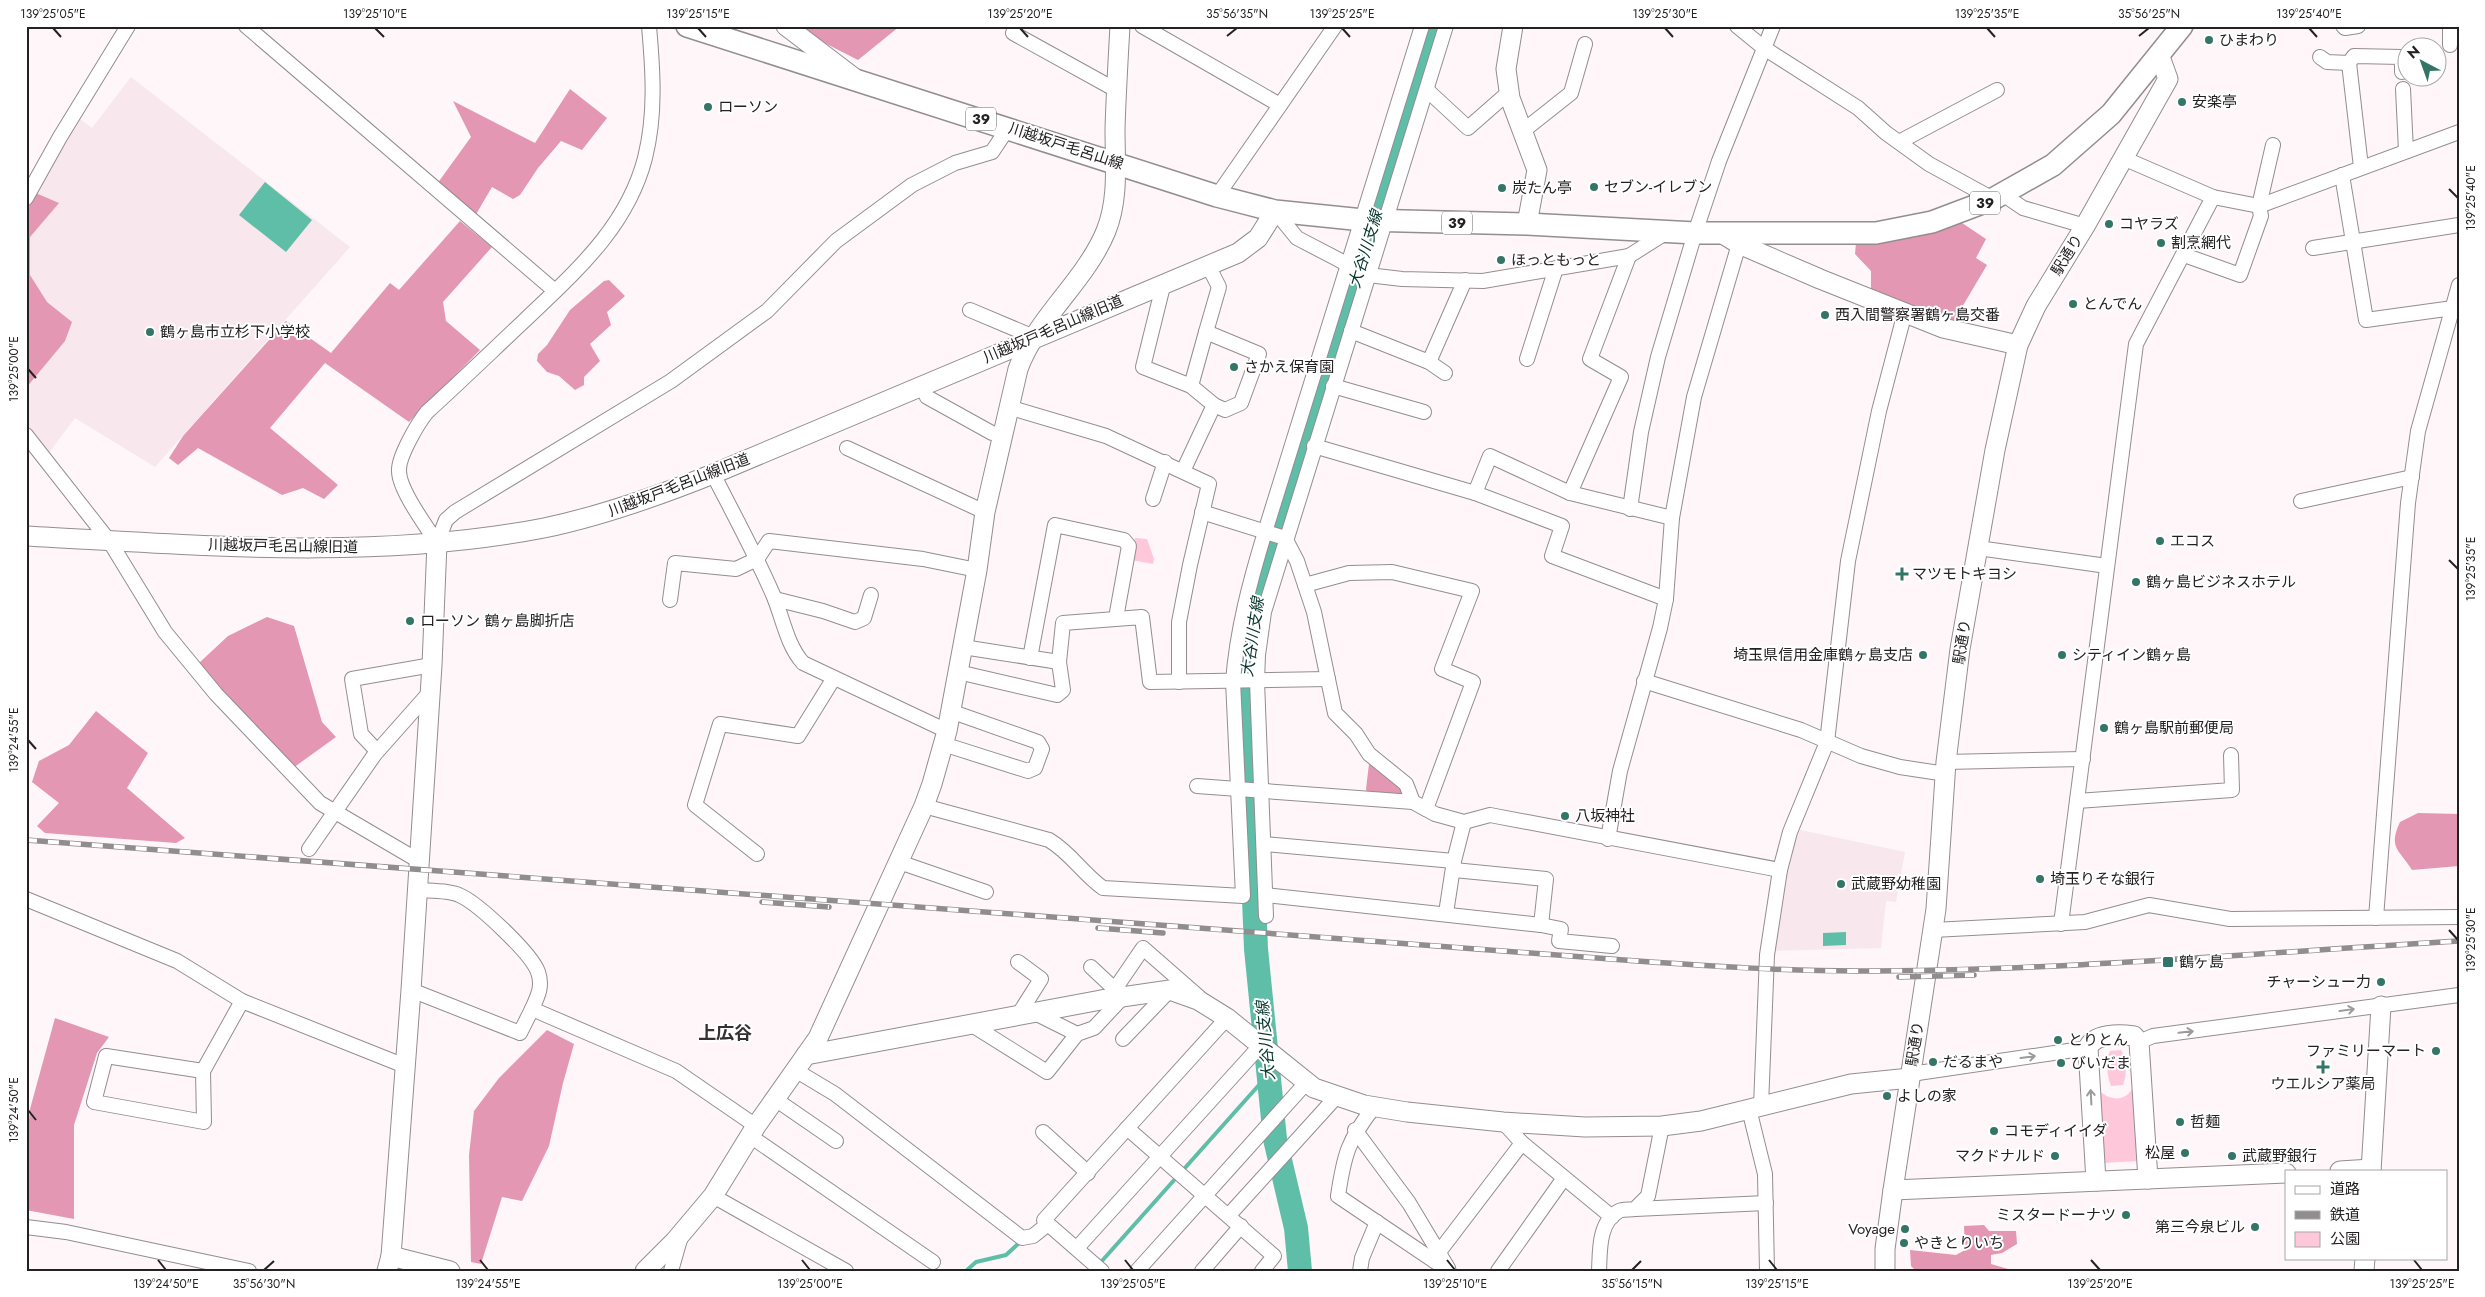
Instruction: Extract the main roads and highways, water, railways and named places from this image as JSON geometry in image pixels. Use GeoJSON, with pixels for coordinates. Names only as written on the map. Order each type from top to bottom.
{"type":"FeatureCollection","features":[{"type":"Feature","properties":{"kind":"main road","name":"川越坂戸毛呂山線"},"geometry":{"type":"LineString","coordinates":[[687,26],[1217,196],[1275,211],[1363,220],[1527,224],[1694,233],[1876,233],[1932,222],[1999,197],[2064,157],[2111,114],[2182,26]]}},
{"type":"Feature","properties":{"kind":"waterway","name":"大谷川支線"},"geometry":{"type":"LineString","coordinates":[[1300,1271],[1296,1228],[1275,1139],[1256,949],[1245,673],[1256,600],[1434,26]]}},
{"type":"Feature","properties":{"kind":"waterway"},"geometry":{"type":"LineString","coordinates":[[1101,1262],[1267,1076]]}},
{"type":"Feature","properties":{"kind":"waterway"},"geometry":{"type":"LineString","coordinates":[[966,1271],[976,1262],[1006,1255],[1019,1243]]}},
{"type":"Feature","properties":{"kind":"railway"},"geometry":{"type":"LineString","coordinates":[[26,840],[1637,961],[1774,969],[1856,971],[2082,965],[2459,941]]}},
{"type":"Feature","properties":{"kind":"railway"},"geometry":{"type":"LineString","coordinates":[[762,902],[829,907]]}},
{"type":"Feature","properties":{"kind":"railway"},"geometry":{"type":"LineString","coordinates":[[1098,928],[1163,933]]}},
{"type":"Feature","properties":{"kind":"railway"},"geometry":{"type":"LineString","coordinates":[[1899,977],[1974,975]]}},
{"type":"Feature","properties":{"kind":"place","name":"ひまわり"},"geometry":{"type":"Point","coordinates":[2209,40]}},
{"type":"Feature","properties":{"kind":"place","name":"安楽亭"},"geometry":{"type":"Point","coordinates":[2182,102]}},
{"type":"Feature","properties":{"kind":"place","name":"ローソン"},"geometry":{"type":"Point","coordinates":[708,107]}},
{"type":"Feature","properties":{"kind":"place","name":"セブン-イレブン"},"geometry":{"type":"Point","coordinates":[1594,187]}},
{"type":"Feature","properties":{"kind":"place","name":"炭たん亭"},"geometry":{"type":"Point","coordinates":[1502,188]}},
{"type":"Feature","properties":{"kind":"place","name":"コヤラズ"},"geometry":{"type":"Point","coordinates":[2109,224]}},
{"type":"Feature","properties":{"kind":"place","name":"割烹網代"},"geometry":{"type":"Point","coordinates":[2161,243]}},
{"type":"Feature","properties":{"kind":"place","name":"ほっともっと"},"geometry":{"type":"Point","coordinates":[1501,260]}},
{"type":"Feature","properties":{"kind":"place","name":"とんでん"},"geometry":{"type":"Point","coordinates":[2073,304]}},
{"type":"Feature","properties":{"kind":"place","name":"西入間警察署鶴ヶ島交番"},"geometry":{"type":"Point","coordinates":[1825,315]}},
{"type":"Feature","properties":{"kind":"place","name":"鶴ヶ島市立杉下小学校"},"geometry":{"type":"Point","coordinates":[150,332]}},
{"type":"Feature","properties":{"kind":"place","name":"さかえ保育園"},"geometry":{"type":"Point","coordinates":[1234,367]}},
{"type":"Feature","properties":{"kind":"place","name":"エコス"},"geometry":{"type":"Point","coordinates":[2160,541]}},
{"type":"Feature","properties":{"kind":"place","name":"マツモトキヨシ"},"geometry":{"type":"Point","coordinates":[1902,574]}},
{"type":"Feature","properties":{"kind":"place","name":"鶴ヶ島ビジネスホテル"},"geometry":{"type":"Point","coordinates":[2136,582]}},
{"type":"Feature","properties":{"kind":"place","name":"ローソン 鶴ヶ島脚折店"},"geometry":{"type":"Point","coordinates":[410,621]}},
{"type":"Feature","properties":{"kind":"place","name":"埼玉県信用金庫鶴ヶ島支店"},"geometry":{"type":"Point","coordinates":[1923,655]}},
{"type":"Feature","properties":{"kind":"place","name":"シティイン鶴ヶ島"},"geometry":{"type":"Point","coordinates":[2062,655]}},
{"type":"Feature","properties":{"kind":"place","name":"鶴ヶ島駅前郵便局"},"geometry":{"type":"Point","coordinates":[2104,728]}},
{"type":"Feature","properties":{"kind":"place","name":"八坂神社"},"geometry":{"type":"Point","coordinates":[1565,816]}},
{"type":"Feature","properties":{"kind":"place","name":"埼玉りそな銀行"},"geometry":{"type":"Point","coordinates":[2040,879]}},
{"type":"Feature","properties":{"kind":"place","name":"武蔵野幼稚園"},"geometry":{"type":"Point","coordinates":[1841,884]}},
{"type":"Feature","properties":{"kind":"place","name":"鶴ヶ島"},"geometry":{"type":"Point","coordinates":[2168,962]}},
{"type":"Feature","properties":{"kind":"place","name":"チャーシュー力"},"geometry":{"type":"Point","coordinates":[2381,982]}},
{"type":"Feature","properties":{"kind":"place","name":"とりとん"},"geometry":{"type":"Point","coordinates":[2058,1040]}},
{"type":"Feature","properties":{"kind":"place","name":"ファミリーマート"},"geometry":{"type":"Point","coordinates":[2436,1051]}},
{"type":"Feature","properties":{"kind":"place","name":"だるまや"},"geometry":{"type":"Point","coordinates":[1933,1062]}},
{"type":"Feature","properties":{"kind":"place","name":"びいだま"},"geometry":{"type":"Point","coordinates":[2061,1063]}},
{"type":"Feature","properties":{"kind":"place","name":"ウエルシア薬局"},"geometry":{"type":"Point","coordinates":[2323,1067]}},
{"type":"Feature","properties":{"kind":"place","name":"よしの家"},"geometry":{"type":"Point","coordinates":[1887,1096]}},
{"type":"Feature","properties":{"kind":"place","name":"哲麺"},"geometry":{"type":"Point","coordinates":[2180,1122]}},
{"type":"Feature","properties":{"kind":"place","name":"コモディイイダ"},"geometry":{"type":"Point","coordinates":[1994,1131]}},
{"type":"Feature","properties":{"kind":"place","name":"松屋"},"geometry":{"type":"Point","coordinates":[2185,1153]}},
{"type":"Feature","properties":{"kind":"place","name":"マクドナルド"},"geometry":{"type":"Point","coordinates":[2055,1156]}},
{"type":"Feature","properties":{"kind":"place","name":"武蔵野銀行"},"geometry":{"type":"Point","coordinates":[2232,1156]}},
{"type":"Feature","properties":{"kind":"place","name":"ミスタードーナツ"},"geometry":{"type":"Point","coordinates":[2126,1215]}},
{"type":"Feature","properties":{"kind":"place","name":"第三今泉ビル"},"geometry":{"type":"Point","coordinates":[2255,1227]}},
{"type":"Feature","properties":{"kind":"place","name":"Voyage"},"geometry":{"type":"Point","coordinates":[1905,1229]}},
{"type":"Feature","properties":{"kind":"place","name":"やきとりいち"},"geometry":{"type":"Point","coordinates":[1904,1243]}},
{"type":"Feature","properties":{"kind":"district","name":"上広谷"},"geometry":{"type":"Point","coordinates":[725,1033]}}]}
